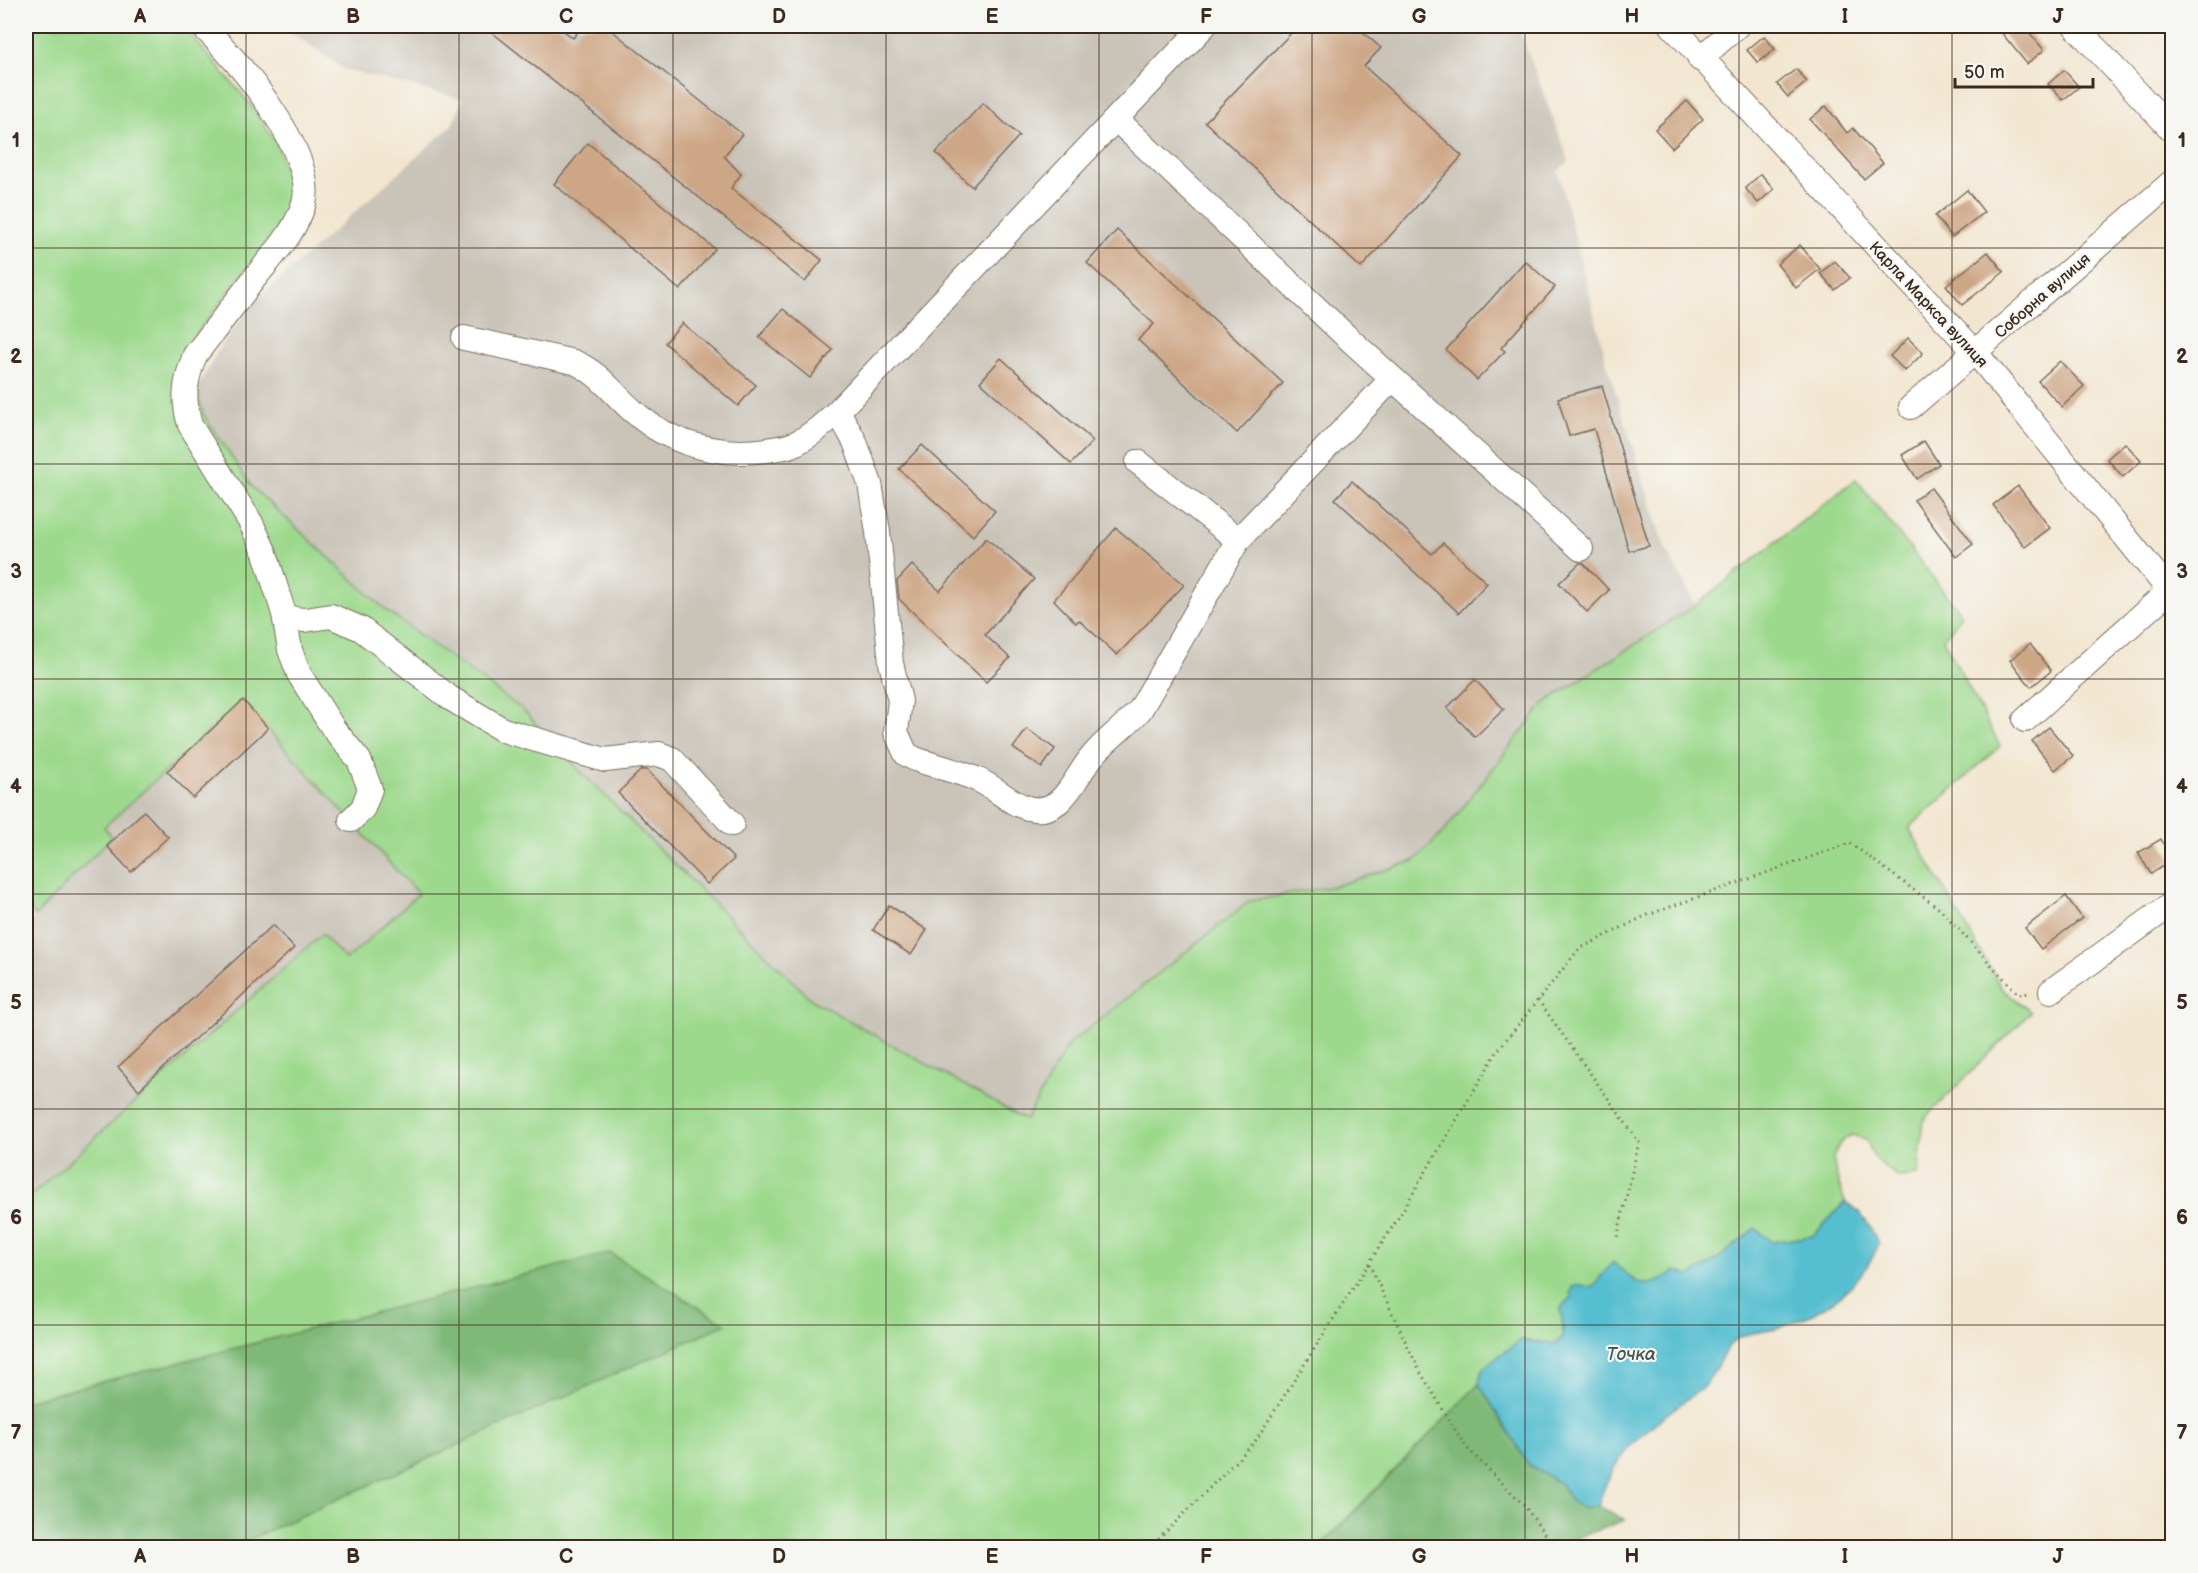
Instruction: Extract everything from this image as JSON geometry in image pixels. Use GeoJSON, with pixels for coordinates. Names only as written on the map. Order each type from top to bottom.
{"type":"FeatureCollection","features":[{"type":"Feature","properties":{"kind":"street"},"geometry":{"type":"LineString","coordinates":[[202,26],[232,56],[280,122],[295,148],[305,175],[305,201],[295,226],[195,355],[187,375],[184,396],[190,425],[251,523],[265,553],[284,614],[290,650],[299,674],[333,728],[359,760],[370,789],[363,808],[351,820]]}},
{"type":"Feature","properties":{"kind":"street"},"geometry":{"type":"LineString","coordinates":[[464,338],[574,362],[588,368],[601,378],[633,412],[660,432],[709,450],[756,451],[792,446],[818,430],[838,411],[1204,26]]}},
{"type":"Feature","properties":{"kind":"street","name":"Карла Маркса вулиця"},"geometry":{"type":"LineString","coordinates":[[1672,26],[1700,59],[1976,353],[2171,592]]}},
{"type":"Feature","properties":{"kind":"street"},"geometry":{"type":"LineString","coordinates":[[1700,59],[1737,26]]}},
{"type":"Feature","properties":{"kind":"street"},"geometry":{"type":"LineString","coordinates":[[2075,26],[2172,130]]}},
{"type":"Feature","properties":{"kind":"street"},"geometry":{"type":"LineString","coordinates":[[1116,119],[1392,379],[1581,549]]}},
{"type":"Feature","properties":{"kind":"street","name":"Соборна вулиця"},"geometry":{"type":"LineString","coordinates":[[1911,407],[2172,182]]}},
{"type":"Feature","properties":{"kind":"street"},"geometry":{"type":"LineString","coordinates":[[838,411],[855,442],[870,484],[878,532],[891,663],[900,701],[896,732],[901,745],[906,754],[915,759],[977,779],[1026,808],[1045,807],[1068,795],[1090,758],[1125,728],[1140,710],[1238,540],[1392,379]]}},
{"type":"Feature","properties":{"kind":"street"},"geometry":{"type":"LineString","coordinates":[[1138,462],[1238,540]]}},
{"type":"Feature","properties":{"kind":"street"},"geometry":{"type":"LineString","coordinates":[[2025,720],[2171,592]]}},
{"type":"Feature","properties":{"kind":"street"},"geometry":{"type":"LineString","coordinates":[[284,614],[293,619],[305,620],[331,616],[362,629],[450,698],[503,730],[543,744],[605,760],[659,754],[672,759],[732,824]]}},
{"type":"Feature","properties":{"kind":"street"},"geometry":{"type":"LineString","coordinates":[[2051,991],[2172,904]]}},
{"type":"Feature","properties":{"kind":"path"},"geometry":{"type":"LineString","coordinates":[[1150,1548],[1254,1443],[1369,1264],[1498,1050],[1579,949],[1645,916],[1850,843],[1941,910],[2018,994],[2051,991]]}},
{"type":"Feature","properties":{"kind":"path"},"geometry":{"type":"LineString","coordinates":[[1538,1000],[1639,1142],[1617,1238]]}},
{"type":"Feature","properties":{"kind":"path"},"geometry":{"type":"LineString","coordinates":[[1369,1264],[1419,1370],[1465,1446],[1525,1506],[1554,1548]]}},
{"type":"Feature","properties":{"kind":"shaded area"},"geometry":{"type":"Polygon","coordinates":[[[283,26],[1518,26],[1569,161],[1558,171],[1607,364],[1664,546],[1696,605],[1544,703],[1442,834],[1414,861],[1335,886],[1068,1045],[1026,1120],[812,1000],[584,775],[523,710],[387,611],[252,487],[216,435],[203,414],[196,390],[221,346],[251,305],[452,125],[463,99],[345,70],[283,26]]]}},
{"type":"Feature","properties":{"kind":"shaded area"},"geometry":{"type":"Polygon","coordinates":[[[243,700],[418,894],[346,960],[322,935],[26,1200],[26,925],[112,838],[104,827],[243,700]]]}},
{"type":"Feature","properties":{"kind":"green space"},"geometry":{"type":"Polygon","coordinates":[[[26,26],[183,26],[248,101],[277,144],[295,206],[197,333],[196,390],[203,414],[252,487],[387,611],[523,710],[584,775],[812,1000],[1026,1120],[1068,1045],[1250,901],[1335,886],[1414,861],[1442,834],[1544,703],[1696,605],[1856,479],[1962,615],[1943,639],[2000,746],[1909,828],[2002,989],[2031,1012],[1924,1119],[1918,1175],[1898,1177],[1875,1159],[1866,1139],[1852,1135],[1837,1148],[1834,1156],[1836,1174],[1845,1202],[1813,1236],[1772,1242],[1719,1258],[1690,1276],[1675,1271],[1649,1284],[1642,1284],[1629,1277],[1613,1263],[1591,1288],[1572,1297],[1560,1309],[1563,1333],[1559,1341],[1555,1344],[1521,1340],[1495,1358],[1485,1368],[1479,1384],[1319,1547],[232,1547],[725,1324],[609,1254],[26,1401],[26,1200],[322,934],[346,960],[418,894],[242,701],[104,827],[112,837],[35,916],[26,904],[26,26]]]}},
{"type":"Feature","properties":{"kind":"green space"},"geometry":{"type":"Polygon","coordinates":[[[610,1253],[726,1324],[232,1547],[26,1547],[26,1401],[610,1253]]]}},
{"type":"Feature","properties":{"kind":"green space"},"geometry":{"type":"Polygon","coordinates":[[[1479,1384],[1528,1464],[1561,1484],[1572,1502],[1586,1509],[1598,1506],[1625,1520],[1553,1547],[1319,1548],[1479,1384]]]}},
{"type":"Feature","properties":{"kind":"water","name":"Точка"},"geometry":{"type":"Polygon","coordinates":[[[1845,1202],[1865,1220],[1879,1244],[1862,1273],[1840,1296],[1813,1314],[1777,1329],[1747,1334],[1735,1340],[1725,1351],[1704,1386],[1648,1429],[1627,1450],[1610,1474],[1598,1506],[1586,1509],[1572,1502],[1561,1484],[1528,1464],[1479,1384],[1483,1368],[1521,1340],[1555,1344],[1559,1341],[1563,1333],[1560,1309],[1572,1297],[1570,1293],[1572,1287],[1582,1285],[1591,1288],[1613,1262],[1629,1277],[1642,1284],[1656,1282],[1675,1271],[1690,1276],[1719,1258],[1755,1228],[1772,1242],[1813,1236],[1845,1202]]]}},
{"type":"Feature","properties":{"kind":"building"},"geometry":{"type":"Polygon","coordinates":[[[484,26],[558,26],[573,38],[583,26],[606,26],[742,134],[724,156],[741,174],[731,188],[822,260],[805,282],[484,26]]]}},
{"type":"Feature","properties":{"kind":"building"},"geometry":{"type":"Polygon","coordinates":[[[1298,26],[1356,26],[1381,48],[1364,66],[1462,156],[1361,268],[1205,122],[1298,26]]]}},
{"type":"Feature","properties":{"kind":"building"},"geometry":{"type":"Polygon","coordinates":[[[1996,26],[2024,26],[2044,50],[2027,64],[1996,26]]]}},
{"type":"Feature","properties":{"kind":"building"},"geometry":{"type":"Polygon","coordinates":[[[1764,36],[1775,49],[1758,63],[1747,50],[1764,36]]]}},
{"type":"Feature","properties":{"kind":"building"},"geometry":{"type":"Polygon","coordinates":[[[1796,69],[1807,82],[1788,97],[1777,84],[1796,69]]]}},
{"type":"Feature","properties":{"kind":"building"},"geometry":{"type":"Polygon","coordinates":[[[2064,70],[2079,87],[2063,100],[2048,84],[2064,70]]]}},
{"type":"Feature","properties":{"kind":"building"},"geometry":{"type":"Polygon","coordinates":[[[1687,101],[1703,119],[1672,148],[1655,129],[1687,101]]]}},
{"type":"Feature","properties":{"kind":"building"},"geometry":{"type":"Polygon","coordinates":[[[983,103],[1019,136],[972,187],[936,153],[983,103]]]}},
{"type":"Feature","properties":{"kind":"building"},"geometry":{"type":"Polygon","coordinates":[[[1826,106],[1847,133],[1853,128],[1883,163],[1864,179],[1810,119],[1826,106]]]}},
{"type":"Feature","properties":{"kind":"building"},"geometry":{"type":"Polygon","coordinates":[[[588,143],[715,249],[680,290],[554,184],[588,143]]]}},
{"type":"Feature","properties":{"kind":"building"},"geometry":{"type":"Polygon","coordinates":[[[1761,174],[1774,189],[1758,203],[1745,188],[1761,174]]]}},
{"type":"Feature","properties":{"kind":"building"},"geometry":{"type":"Polygon","coordinates":[[[1967,190],[1984,212],[1952,237],[1935,216],[1967,190]]]}},
{"type":"Feature","properties":{"kind":"building"},"geometry":{"type":"Polygon","coordinates":[[[1117,230],[1283,383],[1237,433],[1138,340],[1154,324],[1087,263],[1117,230]]]}},
{"type":"Feature","properties":{"kind":"building"},"geometry":{"type":"Polygon","coordinates":[[[1800,245],[1820,269],[1796,288],[1777,264],[1800,245]]]}},
{"type":"Feature","properties":{"kind":"building"},"geometry":{"type":"Polygon","coordinates":[[[1988,252],[2004,272],[1962,305],[1946,285],[1988,252]]]}},
{"type":"Feature","properties":{"kind":"building"},"geometry":{"type":"Polygon","coordinates":[[[1525,261],[1555,287],[1501,348],[1505,351],[1477,380],[1446,350],[1525,261]]]}},
{"type":"Feature","properties":{"kind":"building"},"geometry":{"type":"Polygon","coordinates":[[[1835,261],[1850,278],[1835,290],[1820,273],[1835,261]]]}},
{"type":"Feature","properties":{"kind":"building"},"geometry":{"type":"Polygon","coordinates":[[[783,309],[833,350],[810,378],[759,337],[783,309]]]}},
{"type":"Feature","properties":{"kind":"building"},"geometry":{"type":"Polygon","coordinates":[[[682,323],[756,385],[738,406],[665,343],[682,323]]]}},
{"type":"Feature","properties":{"kind":"building"},"geometry":{"type":"Polygon","coordinates":[[[1908,338],[1923,353],[1905,371],[1890,356],[1908,338]]]}},
{"type":"Feature","properties":{"kind":"building"},"geometry":{"type":"Polygon","coordinates":[[[1001,358],[1093,441],[1071,464],[980,382],[1001,358]]]}},
{"type":"Feature","properties":{"kind":"building"},"geometry":{"type":"Polygon","coordinates":[[[2060,361],[2084,386],[2062,407],[2038,381],[2060,361]]]}},
{"type":"Feature","properties":{"kind":"building"},"geometry":{"type":"Polygon","coordinates":[[[1602,386],[1649,546],[1629,551],[1594,429],[1569,436],[1558,398],[1602,386]]]}},
{"type":"Feature","properties":{"kind":"building"},"geometry":{"type":"Polygon","coordinates":[[[1924,441],[1939,464],[1917,479],[1902,455],[1924,441]]]}},
{"type":"Feature","properties":{"kind":"building"},"geometry":{"type":"Polygon","coordinates":[[[2125,443],[2141,461],[2123,477],[2107,459],[2125,443]]]}},
{"type":"Feature","properties":{"kind":"building"},"geometry":{"type":"Polygon","coordinates":[[[922,445],[995,511],[973,536],[899,469],[922,445]]]}},
{"type":"Feature","properties":{"kind":"building"},"geometry":{"type":"Polygon","coordinates":[[[1352,481],[1432,554],[1443,543],[1487,583],[1459,613],[1335,499],[1352,481]]]}},
{"type":"Feature","properties":{"kind":"building"},"geometry":{"type":"Polygon","coordinates":[[[2018,486],[2050,528],[2025,547],[1993,505],[2018,486]]]}},
{"type":"Feature","properties":{"kind":"building"},"geometry":{"type":"Polygon","coordinates":[[[1931,488],[1973,544],[1956,557],[1914,500],[1931,488]]]}},
{"type":"Feature","properties":{"kind":"building"},"geometry":{"type":"Polygon","coordinates":[[[1116,528],[1184,585],[1117,655],[1079,620],[1076,623],[1054,600],[1116,528]]]}},
{"type":"Feature","properties":{"kind":"building"},"geometry":{"type":"Polygon","coordinates":[[[986,538],[1034,579],[985,635],[1010,658],[986,682],[899,599],[897,581],[912,565],[940,591],[986,538]]]}},
{"type":"Feature","properties":{"kind":"building"},"geometry":{"type":"Polygon","coordinates":[[[1580,563],[1583,563],[1609,590],[1587,612],[1559,583],[1580,563]]]}},
{"type":"Feature","properties":{"kind":"building"},"geometry":{"type":"Polygon","coordinates":[[[2030,644],[2051,671],[2031,687],[2010,660],[2030,644]]]}},
{"type":"Feature","properties":{"kind":"building"},"geometry":{"type":"Polygon","coordinates":[[[1475,680],[1504,709],[1475,737],[1447,708],[1475,680]]]}},
{"type":"Feature","properties":{"kind":"building"},"geometry":{"type":"Polygon","coordinates":[[[243,700],[268,728],[193,798],[167,771],[243,700]]]}},
{"type":"Feature","properties":{"kind":"building"},"geometry":{"type":"Polygon","coordinates":[[[2049,727],[2073,756],[2055,770],[2032,741],[2049,727]]]}},
{"type":"Feature","properties":{"kind":"building"},"geometry":{"type":"Polygon","coordinates":[[[1027,729],[1055,749],[1042,768],[1013,748],[1027,729]]]}},
{"type":"Feature","properties":{"kind":"building"},"geometry":{"type":"Polygon","coordinates":[[[641,770],[647,770],[734,859],[707,884],[618,793],[641,770]]]}},
{"type":"Feature","properties":{"kind":"building"},"geometry":{"type":"Polygon","coordinates":[[[144,811],[168,837],[131,872],[107,846],[144,811]]]}},
{"type":"Feature","properties":{"kind":"building"},"geometry":{"type":"Polygon","coordinates":[[[2161,839],[2172,860],[2151,874],[2138,853],[2161,839]]]}},
{"type":"Feature","properties":{"kind":"building"},"geometry":{"type":"Polygon","coordinates":[[[2066,896],[2082,918],[2041,949],[2025,928],[2066,896]]]}},
{"type":"Feature","properties":{"kind":"building"},"geometry":{"type":"Polygon","coordinates":[[[889,905],[927,930],[911,955],[873,930],[889,905]]]}},
{"type":"Feature","properties":{"kind":"building"},"geometry":{"type":"Polygon","coordinates":[[[273,925],[294,948],[139,1090],[118,1067],[273,925]]]}}]}
